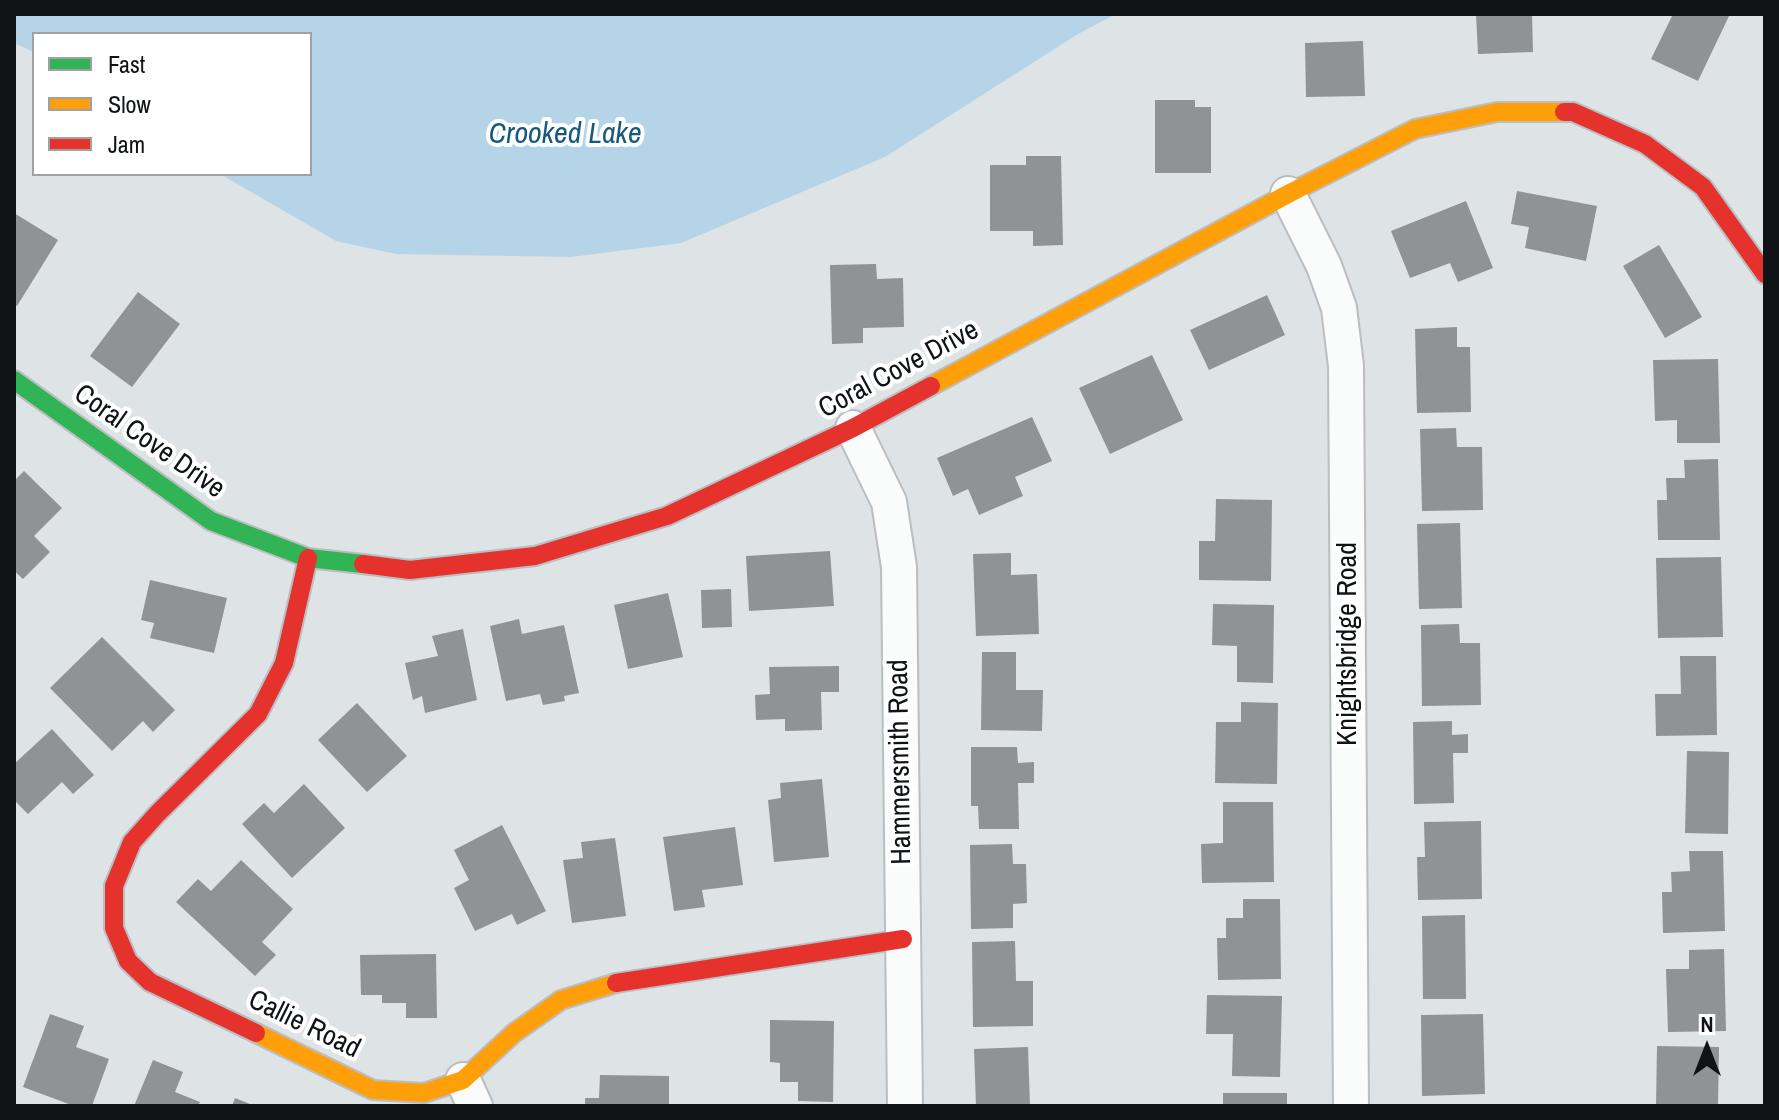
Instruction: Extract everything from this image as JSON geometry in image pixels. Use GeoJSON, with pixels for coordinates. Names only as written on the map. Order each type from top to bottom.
{"type":"FeatureCollection","features":[{"type":"Feature","properties":{"kind":"street","name":"Coral Cove Drive"},"geometry":{"type":"LineString","coordinates":[[14,380],[211,521],[308,558],[410,570],[535,556],[667,516],[853,428],[1415,129],[1497,112],[1573,112],[1645,144],[1703,187],[1765,274]]}},
{"type":"Feature","properties":{"kind":"street","name":"Knightsbridge Road"},"geometry":{"type":"LineString","coordinates":[[1288,194],[1324,266],[1339,308],[1346,366],[1351,1106]]}},
{"type":"Feature","properties":{"kind":"street","name":"Hammersmith Road"},"geometry":{"type":"LineString","coordinates":[[853,428],[889,502],[899,567],[905,1106]]}},
{"type":"Feature","properties":{"kind":"street","name":"Callie Road"},"geometry":{"type":"LineString","coordinates":[[308,558],[284,663],[258,714],[132,842],[114,886],[114,928],[128,961],[150,982],[373,1090],[469,1093],[514,1033],[561,1000],[619,982],[903,939]]}},
{"type":"Feature","properties":{"kind":"water","name":"Crooked Lake"},"geometry":{"type":"Polygon","coordinates":[[[14,14],[1116,14],[1078,34],[885,157],[681,243],[571,257],[396,254],[336,241],[223,176],[312,176],[312,32],[32,32],[32,51],[14,43],[14,14]]]}},
{"type":"Feature","properties":{"kind":"building"},"geometry":{"type":"Polygon","coordinates":[[[1476,14],[1532,14],[1533,52],[1478,54],[1476,14]]]}},
{"type":"Feature","properties":{"kind":"building"},"geometry":{"type":"Polygon","coordinates":[[[1673,14],[1730,14],[1698,81],[1651,59],[1673,14]]]}},
{"type":"Feature","properties":{"kind":"building"},"geometry":{"type":"Polygon","coordinates":[[[1363,41],[1365,96],[1306,97],[1305,43],[1363,41]]]}},
{"type":"Feature","properties":{"kind":"building"},"geometry":{"type":"Polygon","coordinates":[[[1155,100],[1195,100],[1195,107],[1211,107],[1211,173],[1155,173],[1155,100]]]}},
{"type":"Feature","properties":{"kind":"building"},"geometry":{"type":"Polygon","coordinates":[[[1026,156],[1061,156],[1063,245],[1033,246],[1033,231],[990,231],[990,165],[1026,165],[1026,156]]]}},
{"type":"Feature","properties":{"kind":"building"},"geometry":{"type":"Polygon","coordinates":[[[1517,191],[1597,206],[1586,261],[1525,248],[1529,227],[1511,224],[1517,191]]]}},
{"type":"Feature","properties":{"kind":"building"},"geometry":{"type":"Polygon","coordinates":[[[1466,201],[1493,268],[1458,282],[1450,263],[1410,278],[1391,231],[1466,201]]]}},
{"type":"Feature","properties":{"kind":"building"},"geometry":{"type":"Polygon","coordinates":[[[14,213],[58,240],[17,306],[14,304],[14,213]]]}},
{"type":"Feature","properties":{"kind":"building"},"geometry":{"type":"Polygon","coordinates":[[[1659,245],[1702,317],[1665,338],[1623,266],[1659,245]]]}},
{"type":"Feature","properties":{"kind":"building"},"geometry":{"type":"Polygon","coordinates":[[[876,264],[877,279],[903,278],[904,327],[863,328],[863,343],[832,344],[830,265],[876,264]]]}},
{"type":"Feature","properties":{"kind":"building"},"geometry":{"type":"Polygon","coordinates":[[[138,292],[180,324],[132,387],[90,356],[138,292]]]}},
{"type":"Feature","properties":{"kind":"building"},"geometry":{"type":"Polygon","coordinates":[[[1267,295],[1285,335],[1209,370],[1190,330],[1267,295]]]}},
{"type":"Feature","properties":{"kind":"building"},"geometry":{"type":"Polygon","coordinates":[[[1457,327],[1457,347],[1470,347],[1471,412],[1417,413],[1415,329],[1457,327]]]}},
{"type":"Feature","properties":{"kind":"building"},"geometry":{"type":"Polygon","coordinates":[[[1152,355],[1183,420],[1110,454],[1079,388],[1152,355]]]}},
{"type":"Feature","properties":{"kind":"building"},"geometry":{"type":"Polygon","coordinates":[[[1718,359],[1720,443],[1677,443],[1677,420],[1655,421],[1653,360],[1718,359]]]}},
{"type":"Feature","properties":{"kind":"building"},"geometry":{"type":"Polygon","coordinates":[[[1032,417],[1052,461],[1015,477],[1023,496],[979,515],[968,489],[953,496],[937,458],[1032,417]]]}},
{"type":"Feature","properties":{"kind":"building"},"geometry":{"type":"Polygon","coordinates":[[[1456,428],[1457,447],[1482,447],[1483,510],[1422,511],[1420,429],[1456,428]]]}},
{"type":"Feature","properties":{"kind":"building"},"geometry":{"type":"Polygon","coordinates":[[[1718,459],[1720,540],[1658,540],[1657,500],[1667,500],[1666,478],[1685,478],[1684,460],[1718,459]]]}},
{"type":"Feature","properties":{"kind":"building"},"geometry":{"type":"Polygon","coordinates":[[[24,471],[62,508],[34,536],[50,552],[23,579],[14,571],[14,481],[24,471]]]}},
{"type":"Feature","properties":{"kind":"building"},"geometry":{"type":"Polygon","coordinates":[[[1216,499],[1272,500],[1271,581],[1199,580],[1199,541],[1215,541],[1216,499]]]}},
{"type":"Feature","properties":{"kind":"building"},"geometry":{"type":"Polygon","coordinates":[[[1460,523],[1462,608],[1419,609],[1417,524],[1460,523]]]}},
{"type":"Feature","properties":{"kind":"building"},"geometry":{"type":"Polygon","coordinates":[[[830,551],[834,606],[749,611],[746,556],[830,551]]]}},
{"type":"Feature","properties":{"kind":"building"},"geometry":{"type":"Polygon","coordinates":[[[1011,553],[1011,575],[1037,574],[1039,634],[976,636],[973,554],[1011,553]]]}},
{"type":"Feature","properties":{"kind":"building"},"geometry":{"type":"Polygon","coordinates":[[[1721,557],[1723,637],[1658,638],[1656,558],[1721,557]]]}},
{"type":"Feature","properties":{"kind":"building"},"geometry":{"type":"Polygon","coordinates":[[[150,580],[227,598],[214,653],[150,638],[154,623],[141,620],[150,580]]]}},
{"type":"Feature","properties":{"kind":"building"},"geometry":{"type":"Polygon","coordinates":[[[731,589],[732,627],[702,628],[701,590],[731,589]]]}},
{"type":"Feature","properties":{"kind":"building"},"geometry":{"type":"Polygon","coordinates":[[[668,593],[683,657],[628,669],[614,605],[668,593]]]}},
{"type":"Feature","properties":{"kind":"building"},"geometry":{"type":"Polygon","coordinates":[[[1213,604],[1274,605],[1273,683],[1237,682],[1237,646],[1212,645],[1213,604]]]}},
{"type":"Feature","properties":{"kind":"building"},"geometry":{"type":"Polygon","coordinates":[[[519,619],[522,634],[564,625],[579,693],[564,696],[565,701],[543,705],[540,694],[506,701],[490,626],[519,619]]]}},
{"type":"Feature","properties":{"kind":"building"},"geometry":{"type":"Polygon","coordinates":[[[1459,624],[1460,643],[1480,643],[1481,705],[1422,706],[1421,625],[1459,624]]]}},
{"type":"Feature","properties":{"kind":"building"},"geometry":{"type":"Polygon","coordinates":[[[463,629],[477,700],[425,713],[422,696],[413,700],[405,663],[438,656],[432,636],[463,629]]]}},
{"type":"Feature","properties":{"kind":"building"},"geometry":{"type":"Polygon","coordinates":[[[102,637],[175,710],[153,732],[143,721],[112,751],[50,688],[102,637]]]}},
{"type":"Feature","properties":{"kind":"building"},"geometry":{"type":"Polygon","coordinates":[[[982,652],[1016,652],[1016,690],[1043,690],[1042,731],[981,730],[982,652]]]}},
{"type":"Feature","properties":{"kind":"building"},"geometry":{"type":"Polygon","coordinates":[[[1680,656],[1716,656],[1717,735],[1656,736],[1655,694],[1681,694],[1680,656]]]}},
{"type":"Feature","properties":{"kind":"building"},"geometry":{"type":"Polygon","coordinates":[[[839,666],[839,692],[821,692],[822,730],[785,731],[785,719],[756,720],[755,695],[770,694],[769,667],[839,666]]]}},
{"type":"Feature","properties":{"kind":"building"},"geometry":{"type":"Polygon","coordinates":[[[1241,702],[1278,703],[1277,784],[1215,783],[1216,722],[1241,722],[1241,702]]]}},
{"type":"Feature","properties":{"kind":"building"},"geometry":{"type":"Polygon","coordinates":[[[357,703],[407,756],[367,792],[318,740],[357,703]]]}},
{"type":"Feature","properties":{"kind":"building"},"geometry":{"type":"Polygon","coordinates":[[[1452,721],[1452,735],[1468,734],[1468,753],[1453,753],[1454,803],[1414,804],[1413,722],[1452,721]]]}},
{"type":"Feature","properties":{"kind":"building"},"geometry":{"type":"Polygon","coordinates":[[[52,729],[94,775],[73,794],[62,782],[28,814],[14,800],[14,764],[52,729]]]}},
{"type":"Feature","properties":{"kind":"building"},"geometry":{"type":"Polygon","coordinates":[[[971,747],[1017,747],[1018,763],[1034,762],[1034,783],[1018,783],[1019,829],[979,829],[978,806],[971,806],[971,747]]]}},
{"type":"Feature","properties":{"kind":"building"},"geometry":{"type":"Polygon","coordinates":[[[1687,751],[1729,752],[1728,834],[1685,833],[1687,751]]]}},
{"type":"Feature","properties":{"kind":"building"},"geometry":{"type":"Polygon","coordinates":[[[822,779],[829,857],[774,862],[768,800],[781,798],[780,783],[822,779]]]}},
{"type":"Feature","properties":{"kind":"building"},"geometry":{"type":"Polygon","coordinates":[[[304,784],[345,828],[292,878],[242,824],[264,803],[274,813],[304,784]]]}},
{"type":"Feature","properties":{"kind":"building"},"geometry":{"type":"Polygon","coordinates":[[[1223,802],[1273,802],[1274,882],[1202,883],[1201,844],[1223,843],[1223,802]]]}},
{"type":"Feature","properties":{"kind":"building"},"geometry":{"type":"Polygon","coordinates":[[[1481,821],[1482,899],[1418,900],[1417,857],[1425,857],[1424,822],[1481,821]]]}},
{"type":"Feature","properties":{"kind":"building"},"geometry":{"type":"Polygon","coordinates":[[[502,825],[546,911],[517,925],[512,914],[475,931],[454,888],[469,880],[454,850],[502,825]]]}},
{"type":"Feature","properties":{"kind":"building"},"geometry":{"type":"Polygon","coordinates":[[[735,827],[743,885],[702,890],[705,907],[674,911],[663,837],[735,827]]]}},
{"type":"Feature","properties":{"kind":"building"},"geometry":{"type":"Polygon","coordinates":[[[615,838],[626,916],[572,923],[563,860],[583,858],[581,842],[615,838]]]}},
{"type":"Feature","properties":{"kind":"building"},"geometry":{"type":"Polygon","coordinates":[[[1012,844],[1013,864],[1026,864],[1027,903],[1013,904],[1013,928],[971,929],[970,845],[1012,844]]]}},
{"type":"Feature","properties":{"kind":"building"},"geometry":{"type":"Polygon","coordinates":[[[1689,851],[1723,851],[1725,931],[1663,933],[1662,892],[1672,892],[1671,872],[1690,871],[1689,851]]]}},
{"type":"Feature","properties":{"kind":"building"},"geometry":{"type":"Polygon","coordinates":[[[241,860],[293,909],[262,942],[276,955],[255,976],[176,902],[198,879],[211,891],[241,860]]]}},
{"type":"Feature","properties":{"kind":"building"},"geometry":{"type":"Polygon","coordinates":[[[1243,899],[1280,899],[1281,979],[1218,980],[1217,938],[1226,938],[1226,918],[1243,918],[1243,899]]]}},
{"type":"Feature","properties":{"kind":"building"},"geometry":{"type":"Polygon","coordinates":[[[1465,915],[1466,999],[1423,999],[1422,916],[1465,915]]]}},
{"type":"Feature","properties":{"kind":"building"},"geometry":{"type":"Polygon","coordinates":[[[1015,941],[1016,981],[1033,981],[1033,1026],[973,1027],[972,942],[1015,941]]]}},
{"type":"Feature","properties":{"kind":"building"},"geometry":{"type":"Polygon","coordinates":[[[1724,949],[1726,1031],[1668,1032],[1666,969],[1689,969],[1689,950],[1724,949]]]}},
{"type":"Feature","properties":{"kind":"building"},"geometry":{"type":"Polygon","coordinates":[[[436,954],[437,1018],[406,1018],[406,1003],[382,1003],[382,995],[361,995],[360,955],[436,954]]]}},
{"type":"Feature","properties":{"kind":"building"},"geometry":{"type":"Polygon","coordinates":[[[1207,995],[1282,996],[1280,1077],[1232,1076],[1233,1034],[1206,1034],[1207,995]]]}},
{"type":"Feature","properties":{"kind":"building"},"geometry":{"type":"Polygon","coordinates":[[[50,1014],[84,1026],[76,1047],[109,1059],[92,1106],[74,1106],[23,1087],[50,1014]]]}},
{"type":"Feature","properties":{"kind":"building"},"geometry":{"type":"Polygon","coordinates":[[[1483,1014],[1485,1094],[1422,1096],[1421,1015],[1483,1014]]]}},
{"type":"Feature","properties":{"kind":"building"},"geometry":{"type":"Polygon","coordinates":[[[770,1020],[834,1021],[833,1102],[798,1101],[798,1082],[780,1082],[780,1063],[770,1062],[770,1020]]]}},
{"type":"Feature","properties":{"kind":"building"},"geometry":{"type":"Polygon","coordinates":[[[1657,1046],[1719,1047],[1718,1106],[1656,1106],[1657,1046]]]}},
{"type":"Feature","properties":{"kind":"building"},"geometry":{"type":"Polygon","coordinates":[[[1028,1047],[1030,1106],[976,1106],[974,1049],[1028,1047]]]}},
{"type":"Feature","properties":{"kind":"building"},"geometry":{"type":"Polygon","coordinates":[[[153,1060],[183,1072],[175,1092],[200,1102],[198,1106],[134,1106],[153,1060]]]}},
{"type":"Feature","properties":{"kind":"building"},"geometry":{"type":"Polygon","coordinates":[[[600,1075],[669,1076],[669,1106],[585,1106],[585,1098],[599,1098],[600,1075]]]}},
{"type":"Feature","properties":{"kind":"building"},"geometry":{"type":"Polygon","coordinates":[[[1223,1093],[1287,1093],[1287,1106],[1223,1106],[1223,1093]]]}},
{"type":"Feature","properties":{"kind":"building"},"geometry":{"type":"Polygon","coordinates":[[[235,1098],[255,1106],[232,1106],[235,1098]]]}},
{"type":"Feature","properties":{"kind":"traffic: fast"},"geometry":{"type":"LineString","coordinates":[[14,380],[211,521],[308,558],[363,564]]}},
{"type":"Feature","properties":{"kind":"traffic: slow"},"geometry":{"type":"LineString","coordinates":[[931,386],[1415,129],[1497,112],[1564,112]]}},
{"type":"Feature","properties":{"kind":"traffic: slow"},"geometry":{"type":"LineString","coordinates":[[256,1033],[373,1090],[424,1093],[463,1080],[514,1033],[561,1000],[616,983]]}},
{"type":"Feature","properties":{"kind":"traffic: jam"},"geometry":{"type":"LineString","coordinates":[[1564,112],[1573,112],[1645,144],[1703,187],[1765,274]]}},
{"type":"Feature","properties":{"kind":"traffic: jam"},"geometry":{"type":"LineString","coordinates":[[363,564],[410,570],[535,556],[667,516],[853,428],[931,386]]}},
{"type":"Feature","properties":{"kind":"traffic: jam"},"geometry":{"type":"LineString","coordinates":[[256,1033],[150,982],[128,961],[114,928],[114,886],[132,842],[258,714],[284,663],[308,558]]}},
{"type":"Feature","properties":{"kind":"traffic: jam"},"geometry":{"type":"LineString","coordinates":[[616,983],[903,939]]}}]}
